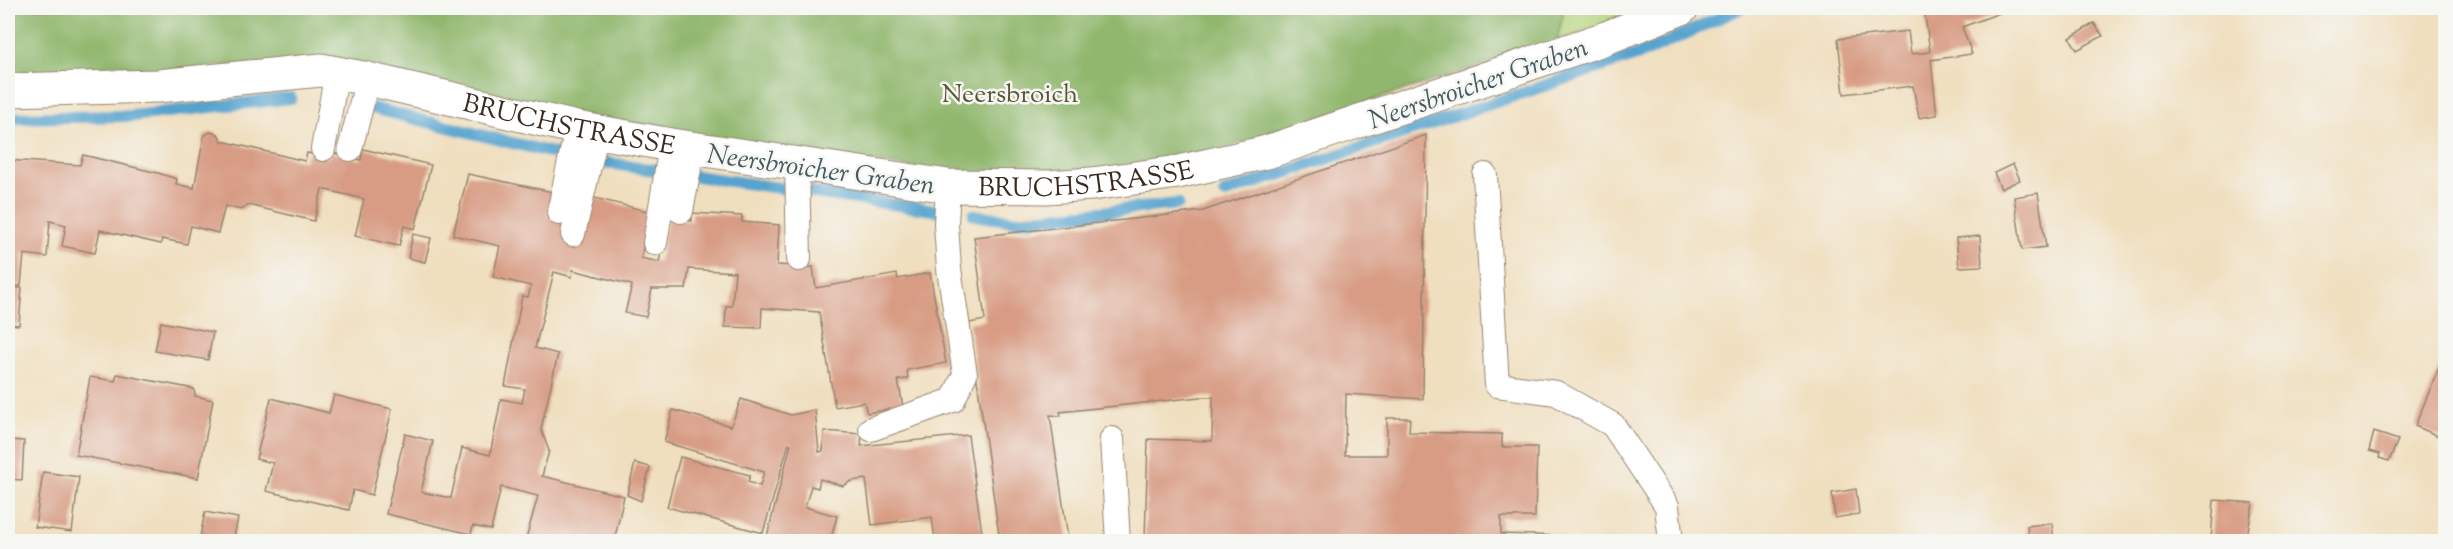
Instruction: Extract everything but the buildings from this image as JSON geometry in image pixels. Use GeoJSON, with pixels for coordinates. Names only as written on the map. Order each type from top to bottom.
{"type":"FeatureCollection","features":[{"type":"Feature","properties":{"kind":"street","name":"BRUCHSTRASSE"},"geometry":{"type":"LineString","coordinates":[[8,90],[158,86],[306,70],[349,94],[583,149],[679,166],[947,204],[996,188],[1092,184],[1178,172],[1267,152],[1606,38],[1682,8]]}},
{"type":"Feature","properties":{"kind":"lane"},"geometry":{"type":"LineString","coordinates":[[323,149],[349,94]]}},
{"type":"Feature","properties":{"kind":"lane"},"geometry":{"type":"LineString","coordinates":[[349,94],[350,149]]}},
{"type":"Feature","properties":{"kind":"lane"},"geometry":{"type":"LineString","coordinates":[[559,213],[583,149]]}},
{"type":"Feature","properties":{"kind":"lane"},"geometry":{"type":"LineString","coordinates":[[573,234],[583,149]]}},
{"type":"Feature","properties":{"kind":"lane"},"geometry":{"type":"LineString","coordinates":[[679,166],[681,211]]}},
{"type":"Feature","properties":{"kind":"lane"},"geometry":{"type":"LineString","coordinates":[[655,243],[679,166]]}},
{"type":"Feature","properties":{"kind":"lane"},"geometry":{"type":"LineString","coordinates":[[1485,175],[1497,386],[1557,393],[1613,425],[1667,506],[1671,542]]}},
{"type":"Feature","properties":{"kind":"lane"},"geometry":{"type":"LineString","coordinates":[[797,183],[799,260]]}},
{"type":"Feature","properties":{"kind":"lane"},"geometry":{"type":"LineString","coordinates":[[870,429],[952,400],[965,374],[949,268],[947,204]]}},
{"type":"Feature","properties":{"kind":"lane"},"geometry":{"type":"LineString","coordinates":[[1112,440],[1118,542]]}},
{"type":"Feature","properties":{"kind":"green space","name":"Neersbroich"},"geometry":{"type":"Polygon","coordinates":[[[8,8],[1564,8],[1557,41],[1190,159],[1014,181],[661,134],[334,59],[8,79],[8,8]]]}},
{"type":"Feature","properties":{"kind":"green space"},"geometry":{"type":"Polygon","coordinates":[[[1564,8],[1652,8],[1557,41],[1564,8]]]}},
{"type":"Feature","properties":{"kind":"waterway","name":"Neersbroicher Graben"},"geometry":{"type":"LineString","coordinates":[[1225,193],[1648,51],[1741,8]]}},
{"type":"Feature","properties":{"kind":"waterway","name":"Neersbroicher Graben"},"geometry":{"type":"LineString","coordinates":[[8,118],[132,116],[291,98]]}},
{"type":"Feature","properties":{"kind":"waterway","name":"Neersbroicher Graben"},"geometry":{"type":"LineString","coordinates":[[360,105],[561,155]]}},
{"type":"Feature","properties":{"kind":"waterway","name":"Neersbroicher Graben"},"geometry":{"type":"LineString","coordinates":[[607,163],[661,171]]}},
{"type":"Feature","properties":{"kind":"waterway","name":"Neersbroicher Graben"},"geometry":{"type":"LineString","coordinates":[[689,175],[947,212]]}},
{"type":"Feature","properties":{"kind":"waterway","name":"Neersbroicher Graben"},"geometry":{"type":"LineString","coordinates":[[974,215],[1016,221],[1178,204]]}}]}
